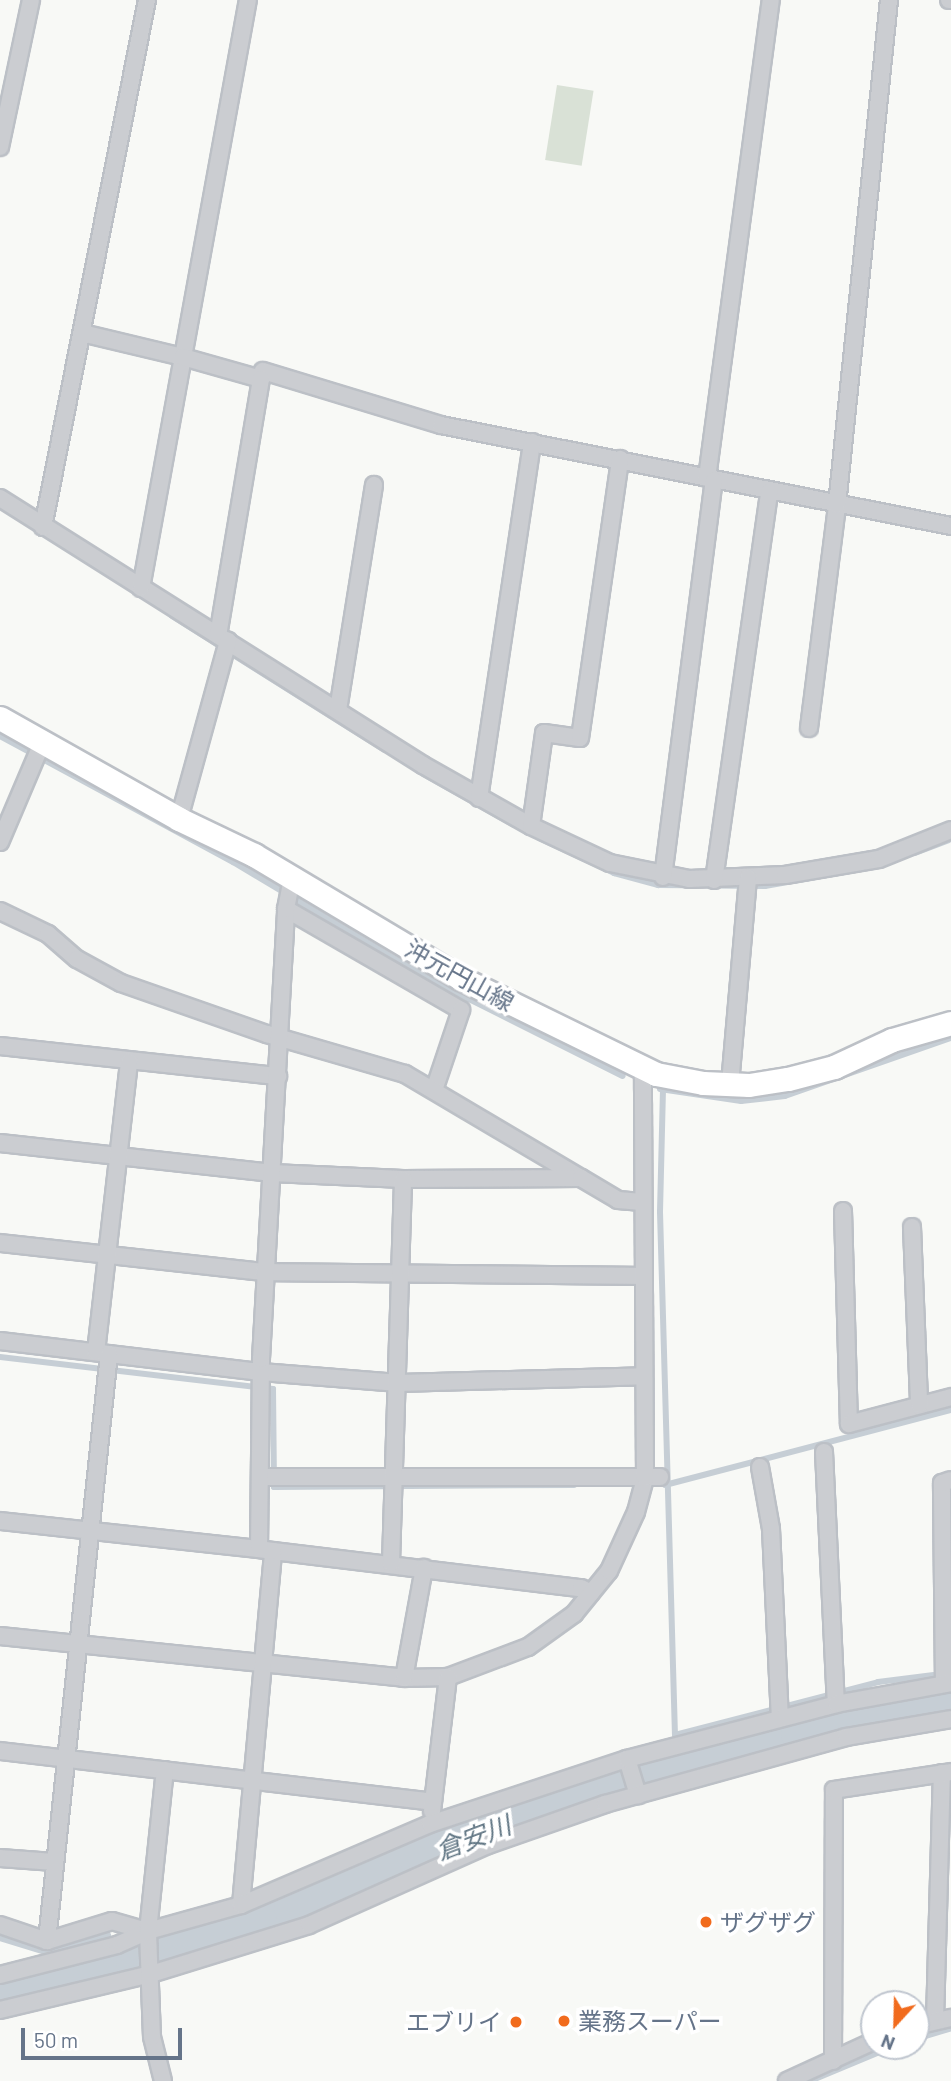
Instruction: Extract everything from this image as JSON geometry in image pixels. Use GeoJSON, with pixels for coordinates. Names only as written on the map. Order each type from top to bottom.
{"type":"FeatureCollection","features":[{"type":"Feature","properties":{"kind":"main road","name":"沖元円山線"},"geometry":{"type":"LineString","coordinates":[[0,718],[38,751],[254,855],[288,895],[643,1069],[703,1083],[730,1084],[788,1079],[834,1067],[892,1040],[951,1023]]}},
{"type":"Feature","properties":{"kind":"street"},"geometry":{"type":"LineString","coordinates":[[0,147],[31,0]]}},
{"type":"Feature","properties":{"kind":"street"},"geometry":{"type":"LineString","coordinates":[[43,527],[147,0]]}},
{"type":"Feature","properties":{"kind":"street"},"geometry":{"type":"LineString","coordinates":[[141,588],[248,0]]}},
{"type":"Feature","properties":{"kind":"street"},"geometry":{"type":"LineString","coordinates":[[663,877],[771,0]]}},
{"type":"Feature","properties":{"kind":"street"},"geometry":{"type":"LineString","coordinates":[[808,728],[837,505],[889,0]]}},
{"type":"Feature","properties":{"kind":"street"},"geometry":{"type":"LineString","coordinates":[[82,333],[261,379]]}},
{"type":"Feature","properties":{"kind":"street"},"geometry":{"type":"LineString","coordinates":[[179,818],[223,638],[263,371],[442,425],[620,458],[769,492],[951,526]]}},
{"type":"Feature","properties":{"kind":"street"},"geometry":{"type":"LineString","coordinates":[[479,797],[532,442]]}},
{"type":"Feature","properties":{"kind":"street"},"geometry":{"type":"LineString","coordinates":[[531,826],[544,733],[580,738],[620,458]]}},
{"type":"Feature","properties":{"kind":"street"},"geometry":{"type":"LineString","coordinates":[[338,710],[374,485]]}},
{"type":"Feature","properties":{"kind":"street"},"geometry":{"type":"LineString","coordinates":[[714,880],[769,492]]}},
{"type":"Feature","properties":{"kind":"street"},"geometry":{"type":"LineString","coordinates":[[0,498],[479,797],[531,826],[610,863],[663,877],[747,884],[879,859],[951,830]]}},
{"type":"Feature","properties":{"kind":"street"},"geometry":{"type":"LineString","coordinates":[[0,842],[38,751]]}},
{"type":"Feature","properties":{"kind":"street"},"geometry":{"type":"LineString","coordinates":[[730,1084],[747,884]]}},
{"type":"Feature","properties":{"kind":"street"},"geometry":{"type":"LineString","coordinates":[[241,1905],[261,1665],[267,1477],[261,1383],[264,1272],[288,895],[461,1010],[434,1090]]}},
{"type":"Feature","properties":{"kind":"street"},"geometry":{"type":"LineString","coordinates":[[0,911],[48,934],[77,959],[121,982],[279,1037],[405,1074],[618,1200],[642,1202]]}},
{"type":"Feature","properties":{"kind":"street"},"geometry":{"type":"LineString","coordinates":[[0,1046],[278,1076]]}},
{"type":"Feature","properties":{"kind":"street"},"geometry":{"type":"LineString","coordinates":[[47,1941],[105,1362],[108,1255],[129,1062]]}},
{"type":"Feature","properties":{"kind":"street"},"geometry":{"type":"LineString","coordinates":[[0,1636],[261,1665],[404,1678],[448,1677],[528,1647],[574,1614],[609,1572],[652,1478],[643,1376],[643,1069]]}},
{"type":"Feature","properties":{"kind":"street"},"geometry":{"type":"LineString","coordinates":[[0,1143],[272,1173],[403,1179],[581,1178]]}},
{"type":"Feature","properties":{"kind":"street"},"geometry":{"type":"LineString","coordinates":[[391,1563],[400,1383],[403,1179]]}},
{"type":"Feature","properties":{"kind":"street"},"geometry":{"type":"LineString","coordinates":[[843,1211],[849,1424],[951,1397]]}},
{"type":"Feature","properties":{"kind":"street"},"geometry":{"type":"LineString","coordinates":[[912,1227],[919,1405]]}},
{"type":"Feature","properties":{"kind":"street"},"geometry":{"type":"LineString","coordinates":[[0,1243],[264,1272],[403,1277],[641,1276]]}},
{"type":"Feature","properties":{"kind":"street"},"geometry":{"type":"LineString","coordinates":[[0,1340],[105,1362],[261,1383],[400,1383],[643,1376]]}},
{"type":"Feature","properties":{"kind":"street"},"geometry":{"type":"LineString","coordinates":[[824,1452],[835,1697]]}},
{"type":"Feature","properties":{"kind":"street"},"geometry":{"type":"LineString","coordinates":[[760,1467],[771,1529],[779,1711]]}},
{"type":"Feature","properties":{"kind":"street"},"geometry":{"type":"LineString","coordinates":[[267,1477],[395,1483],[652,1478]]}},
{"type":"Feature","properties":{"kind":"street"},"geometry":{"type":"LineString","coordinates":[[0,1975],[148,1937],[241,1905],[430,1824],[629,1764],[779,1711],[835,1697],[946,1678],[942,1483],[951,1480]]}},
{"type":"Feature","properties":{"kind":"street"},"geometry":{"type":"LineString","coordinates":[[0,1521],[391,1563],[581,1588],[591,1593]]}},
{"type":"Feature","properties":{"kind":"street"},"geometry":{"type":"LineString","coordinates":[[404,1678],[424,1568]]}},
{"type":"Feature","properties":{"kind":"street"},"geometry":{"type":"LineString","coordinates":[[430,1824],[448,1677]]}},
{"type":"Feature","properties":{"kind":"street"},"geometry":{"type":"LineString","coordinates":[[0,2010],[309,1924],[488,1845],[637,1792],[846,1737],[951,1719]]}},
{"type":"Feature","properties":{"kind":"street"},"geometry":{"type":"LineString","coordinates":[[0,1751],[433,1802]]}},
{"type":"Feature","properties":{"kind":"street"},"geometry":{"type":"LineString","coordinates":[[629,1764],[637,1792]]}},
{"type":"Feature","properties":{"kind":"street"},"geometry":{"type":"LineString","coordinates":[[163,2081],[152,2037],[148,1937],[165,1770]]}},
{"type":"Feature","properties":{"kind":"street"},"geometry":{"type":"LineString","coordinates":[[833,2061],[834,1790],[946,1772],[943,2019]]}},
{"type":"Feature","properties":{"kind":"street"},"geometry":{"type":"LineString","coordinates":[[0,1858],[54,1862]]}},
{"type":"Feature","properties":{"kind":"street"},"geometry":{"type":"LineString","coordinates":[[0,1925],[47,1941],[112,1921],[148,1937]]}},
{"type":"Feature","properties":{"kind":"street"},"geometry":{"type":"LineString","coordinates":[[787,2081],[806,2078],[860,2047]]}},
{"type":"Feature","properties":{"kind":"shaded area"},"geometry":{"type":"Polygon","coordinates":[[[557,85],[594,91],[582,166],[545,160],[557,85]]]}},
{"type":"Feature","properties":{"kind":"waterway"},"geometry":{"type":"LineString","coordinates":[[172,616],[218,645]]}},
{"type":"Feature","properties":{"kind":"waterway"},"geometry":{"type":"LineString","coordinates":[[235,656],[384,750]]}},
{"type":"Feature","properties":{"kind":"waterway"},"geometry":{"type":"LineString","coordinates":[[0,736],[233,862],[425,977],[623,1076]]}},
{"type":"Feature","properties":{"kind":"waterway"},"geometry":{"type":"LineString","coordinates":[[423,774],[514,825]]}},
{"type":"Feature","properties":{"kind":"waterway"},"geometry":{"type":"LineString","coordinates":[[539,838],[614,873],[658,885],[765,886],[861,869]]}},
{"type":"Feature","properties":{"kind":"waterway"},"geometry":{"type":"LineString","coordinates":[[915,853],[949,840]]}},
{"type":"Feature","properties":{"kind":"waterway"},"geometry":{"type":"LineString","coordinates":[[660,1089],[741,1101],[785,1096],[951,1038]]}},
{"type":"Feature","properties":{"kind":"waterway"},"geometry":{"type":"LineString","coordinates":[[663,1089],[660,1212],[675,1735],[878,1682],[942,1674]]}},
{"type":"Feature","properties":{"kind":"waterway"},"geometry":{"type":"LineString","coordinates":[[0,1357],[273,1389],[274,1487],[574,1485]]}},
{"type":"Feature","properties":{"kind":"waterway"},"geometry":{"type":"LineString","coordinates":[[665,1485],[951,1410]]}},
{"type":"Feature","properties":{"kind":"waterway","name":"倉安川"},"geometry":{"type":"LineString","coordinates":[[0,1990],[135,1960],[293,1908],[616,1782],[800,1733],[951,1702]]}},
{"type":"Feature","properties":{"kind":"waterway"},"geometry":{"type":"LineString","coordinates":[[0,1938],[45,1952],[108,1935],[110,1942]]}},
{"type":"Feature","properties":{"kind":"waterway"},"geometry":{"type":"LineString","coordinates":[[112,1953],[115,1964]]}},
{"type":"Feature","properties":{"kind":"waterway"},"geometry":{"type":"LineString","coordinates":[[930,2035],[951,2028]]}},
{"type":"Feature","properties":{"kind":"waterway"},"geometry":{"type":"LineString","coordinates":[[810,2081],[860,2060]]}},
{"type":"Feature","properties":{"kind":"place","name":"ザグザグ"},"geometry":{"type":"Point","coordinates":[706,1922]}},
{"type":"Feature","properties":{"kind":"place","name":"業務スーパー"},"geometry":{"type":"Point","coordinates":[564,2021]}},
{"type":"Feature","properties":{"kind":"place","name":"エブリイ"},"geometry":{"type":"Point","coordinates":[516,2022]}}]}
